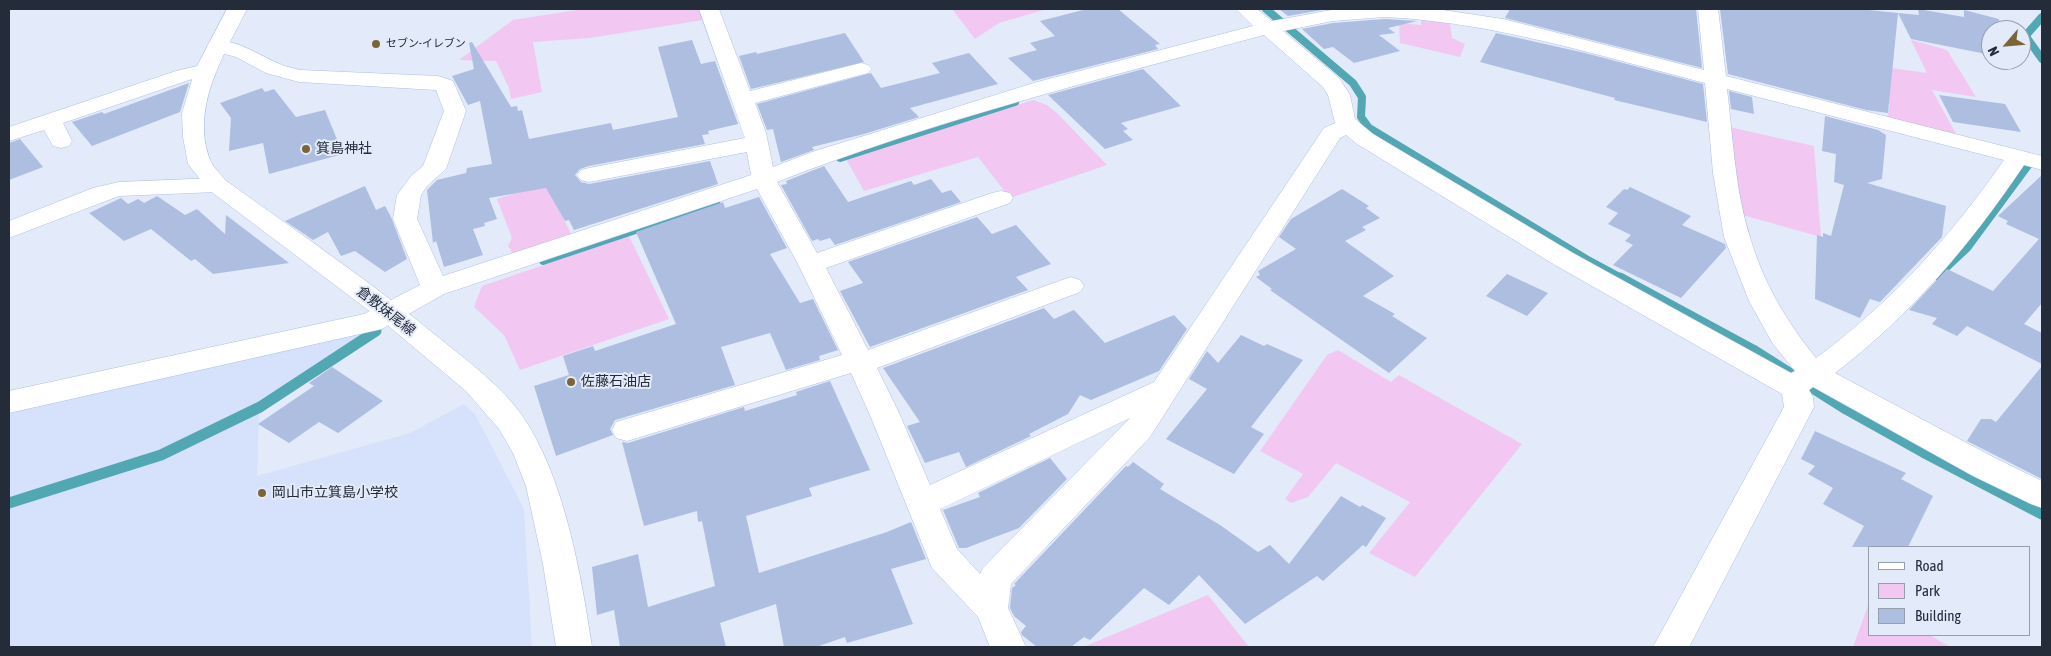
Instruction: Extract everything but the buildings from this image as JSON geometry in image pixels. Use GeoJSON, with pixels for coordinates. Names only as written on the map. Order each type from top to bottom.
{"type":"FeatureCollection","features":[{"type":"Feature","properties":{"kind":"street","name":"倉敷妹尾線"},"geometry":{"type":"LineString","coordinates":[[237,9],[206,70],[193,113],[194,137],[200,164],[218,186],[390,312],[476,384],[510,422],[528,452],[542,486],[560,564],[574,647]]}},
{"type":"Feature","properties":{"kind":"street"},"geometry":{"type":"LineString","coordinates":[[709,9],[755,133],[765,183],[811,264],[860,362],[944,558],[991,608],[1008,647]]}},
{"type":"Feature","properties":{"kind":"street"},"geometry":{"type":"LineString","coordinates":[[1246,9],[1280,25],[1331,83],[1339,95],[1344,119],[1348,125],[1365,139],[1564,259],[1802,381],[2042,495]]}},
{"type":"Feature","properties":{"kind":"street"},"geometry":{"type":"LineString","coordinates":[[1671,647],[1799,407],[1798,397],[1802,381],[1783,337],[1762,301],[1737,237],[1725,173],[1708,9]]}},
{"type":"Feature","properties":{"kind":"street"},"geometry":{"type":"LineString","coordinates":[[9,402],[372,322],[435,288],[765,183],[820,157],[1045,87],[1280,25],[1333,15],[1384,10],[1425,13],[1503,24],[2017,159],[2042,163]]}},
{"type":"Feature","properties":{"kind":"street"},"geometry":{"type":"LineString","coordinates":[[217,46],[243,53],[274,69],[299,76],[438,82],[445,86],[455,111],[434,168],[419,181],[409,195],[406,219],[435,288]]}},
{"type":"Feature","properties":{"kind":"street"},"geometry":{"type":"LineString","coordinates":[[742,100],[861,69]]}},
{"type":"Feature","properties":{"kind":"street"},"geometry":{"type":"LineString","coordinates":[[9,134],[206,70]]}},
{"type":"Feature","properties":{"kind":"street"},"geometry":{"type":"LineString","coordinates":[[50,120],[61,141]]}},
{"type":"Feature","properties":{"kind":"street"},"geometry":{"type":"LineString","coordinates":[[991,608],[995,578],[1139,430],[1332,133],[1348,125]]}},
{"type":"Feature","properties":{"kind":"street"},"geometry":{"type":"LineString","coordinates":[[588,175],[756,143]]}},
{"type":"Feature","properties":{"kind":"street"},"geometry":{"type":"LineString","coordinates":[[1802,381],[1834,360],[1902,298],[1966,230],[2017,159]]}},
{"type":"Feature","properties":{"kind":"street"},"geometry":{"type":"LineString","coordinates":[[9,230],[102,193],[119,189],[218,186]]}},
{"type":"Feature","properties":{"kind":"street"},"geometry":{"type":"LineString","coordinates":[[811,264],[1001,198]]}},
{"type":"Feature","properties":{"kind":"street"},"geometry":{"type":"LineString","coordinates":[[627,430],[842,364],[874,359],[1071,286]]}},
{"type":"Feature","properties":{"kind":"street"},"geometry":{"type":"LineString","coordinates":[[921,503],[1166,389]]}},
{"type":"Feature","properties":{"kind":"shaded area","name":"岡山市立箕島小学校"},"geometry":{"type":"Polygon","coordinates":[[[377,326],[384,329],[259,414],[257,476],[410,433],[464,404],[475,414],[524,509],[532,647],[9,647],[9,410],[377,326]]]}},
{"type":"Feature","properties":{"kind":"green space"},"geometry":{"type":"Polygon","coordinates":[[[583,9],[700,9],[703,20],[590,38],[533,42],[542,92],[511,99],[509,88],[496,61],[459,60],[513,20],[583,9]]]}},
{"type":"Feature","properties":{"kind":"green space"},"geometry":{"type":"Polygon","coordinates":[[[952,9],[1047,9],[999,23],[975,39],[952,9]]]}},
{"type":"Feature","properties":{"kind":"green space"},"geometry":{"type":"Polygon","coordinates":[[[1421,20],[1450,23],[1452,38],[1465,44],[1460,57],[1400,43],[1399,23],[1421,25],[1421,20]]]}},
{"type":"Feature","properties":{"kind":"green space"},"geometry":{"type":"Polygon","coordinates":[[[1911,40],[1947,50],[1976,97],[1932,90],[1956,134],[1949,135],[1887,119],[1890,104],[1828,88],[1819,58],[1927,73],[1911,40]]]}},
{"type":"Feature","properties":{"kind":"green space"},"geometry":{"type":"Polygon","coordinates":[[[1033,100],[1047,105],[1056,112],[1107,165],[1010,198],[978,157],[864,191],[846,159],[1033,100]]]}},
{"type":"Feature","properties":{"kind":"green space"},"geometry":{"type":"Polygon","coordinates":[[[1729,127],[1814,146],[1821,237],[1739,214],[1729,127]]]}},
{"type":"Feature","properties":{"kind":"green space"},"geometry":{"type":"Polygon","coordinates":[[[546,183],[572,236],[514,256],[508,246],[512,238],[497,199],[546,183]]]}},
{"type":"Feature","properties":{"kind":"green space"},"geometry":{"type":"Polygon","coordinates":[[[629,236],[669,319],[520,370],[504,335],[474,307],[482,286],[629,236]]]}},
{"type":"Feature","properties":{"kind":"green space"},"geometry":{"type":"Polygon","coordinates":[[[1338,350],[1391,382],[1399,375],[1522,444],[1415,577],[1369,553],[1410,502],[1336,463],[1308,497],[1291,503],[1285,499],[1303,474],[1260,451],[1327,355],[1338,350]]]}},
{"type":"Feature","properties":{"kind":"green space"},"geometry":{"type":"Polygon","coordinates":[[[1208,595],[1249,647],[1083,647],[1208,595]]]}},
{"type":"Feature","properties":{"kind":"green space"},"geometry":{"type":"Polygon","coordinates":[[[1868,606],[1868,636],[1932,636],[1950,647],[1853,647],[1868,606]]]}},
{"type":"Feature","properties":{"kind":"waterway"},"geometry":{"type":"LineString","coordinates":[[1266,9],[1353,83],[1362,97],[1361,117],[1369,128],[1586,259],[1623,279]]}},
{"type":"Feature","properties":{"kind":"waterway"},"geometry":{"type":"LineString","coordinates":[[2042,17],[2027,34],[2027,38],[2042,59]]}},
{"type":"Feature","properties":{"kind":"waterway"},"geometry":{"type":"LineString","coordinates":[[840,158],[1015,102]]}},
{"type":"Feature","properties":{"kind":"waterway"},"geometry":{"type":"LineString","coordinates":[[1937,276],[1967,248],[2029,164]]}},
{"type":"Feature","properties":{"kind":"waterway"},"geometry":{"type":"LineString","coordinates":[[543,261],[716,203]]}},
{"type":"Feature","properties":{"kind":"waterway"},"geometry":{"type":"LineString","coordinates":[[1620,278],[1753,350],[1846,409],[1923,452],[2042,514]]}},
{"type":"Feature","properties":{"kind":"waterway"},"geometry":{"type":"LineString","coordinates":[[9,503],[161,455],[260,407],[376,331]]}},
{"type":"Feature","properties":{"kind":"place","name":"セブン-イレブン"},"geometry":{"type":"Point","coordinates":[376,44]}},
{"type":"Feature","properties":{"kind":"place","name":"箕島神社"},"geometry":{"type":"Point","coordinates":[306,149]}},
{"type":"Feature","properties":{"kind":"place","name":"佐藤石油店"},"geometry":{"type":"Point","coordinates":[571,382]}},
{"type":"Feature","properties":{"kind":"place","name":"岡山市立箕島小学校"},"geometry":{"type":"Point","coordinates":[262,493]}}]}
